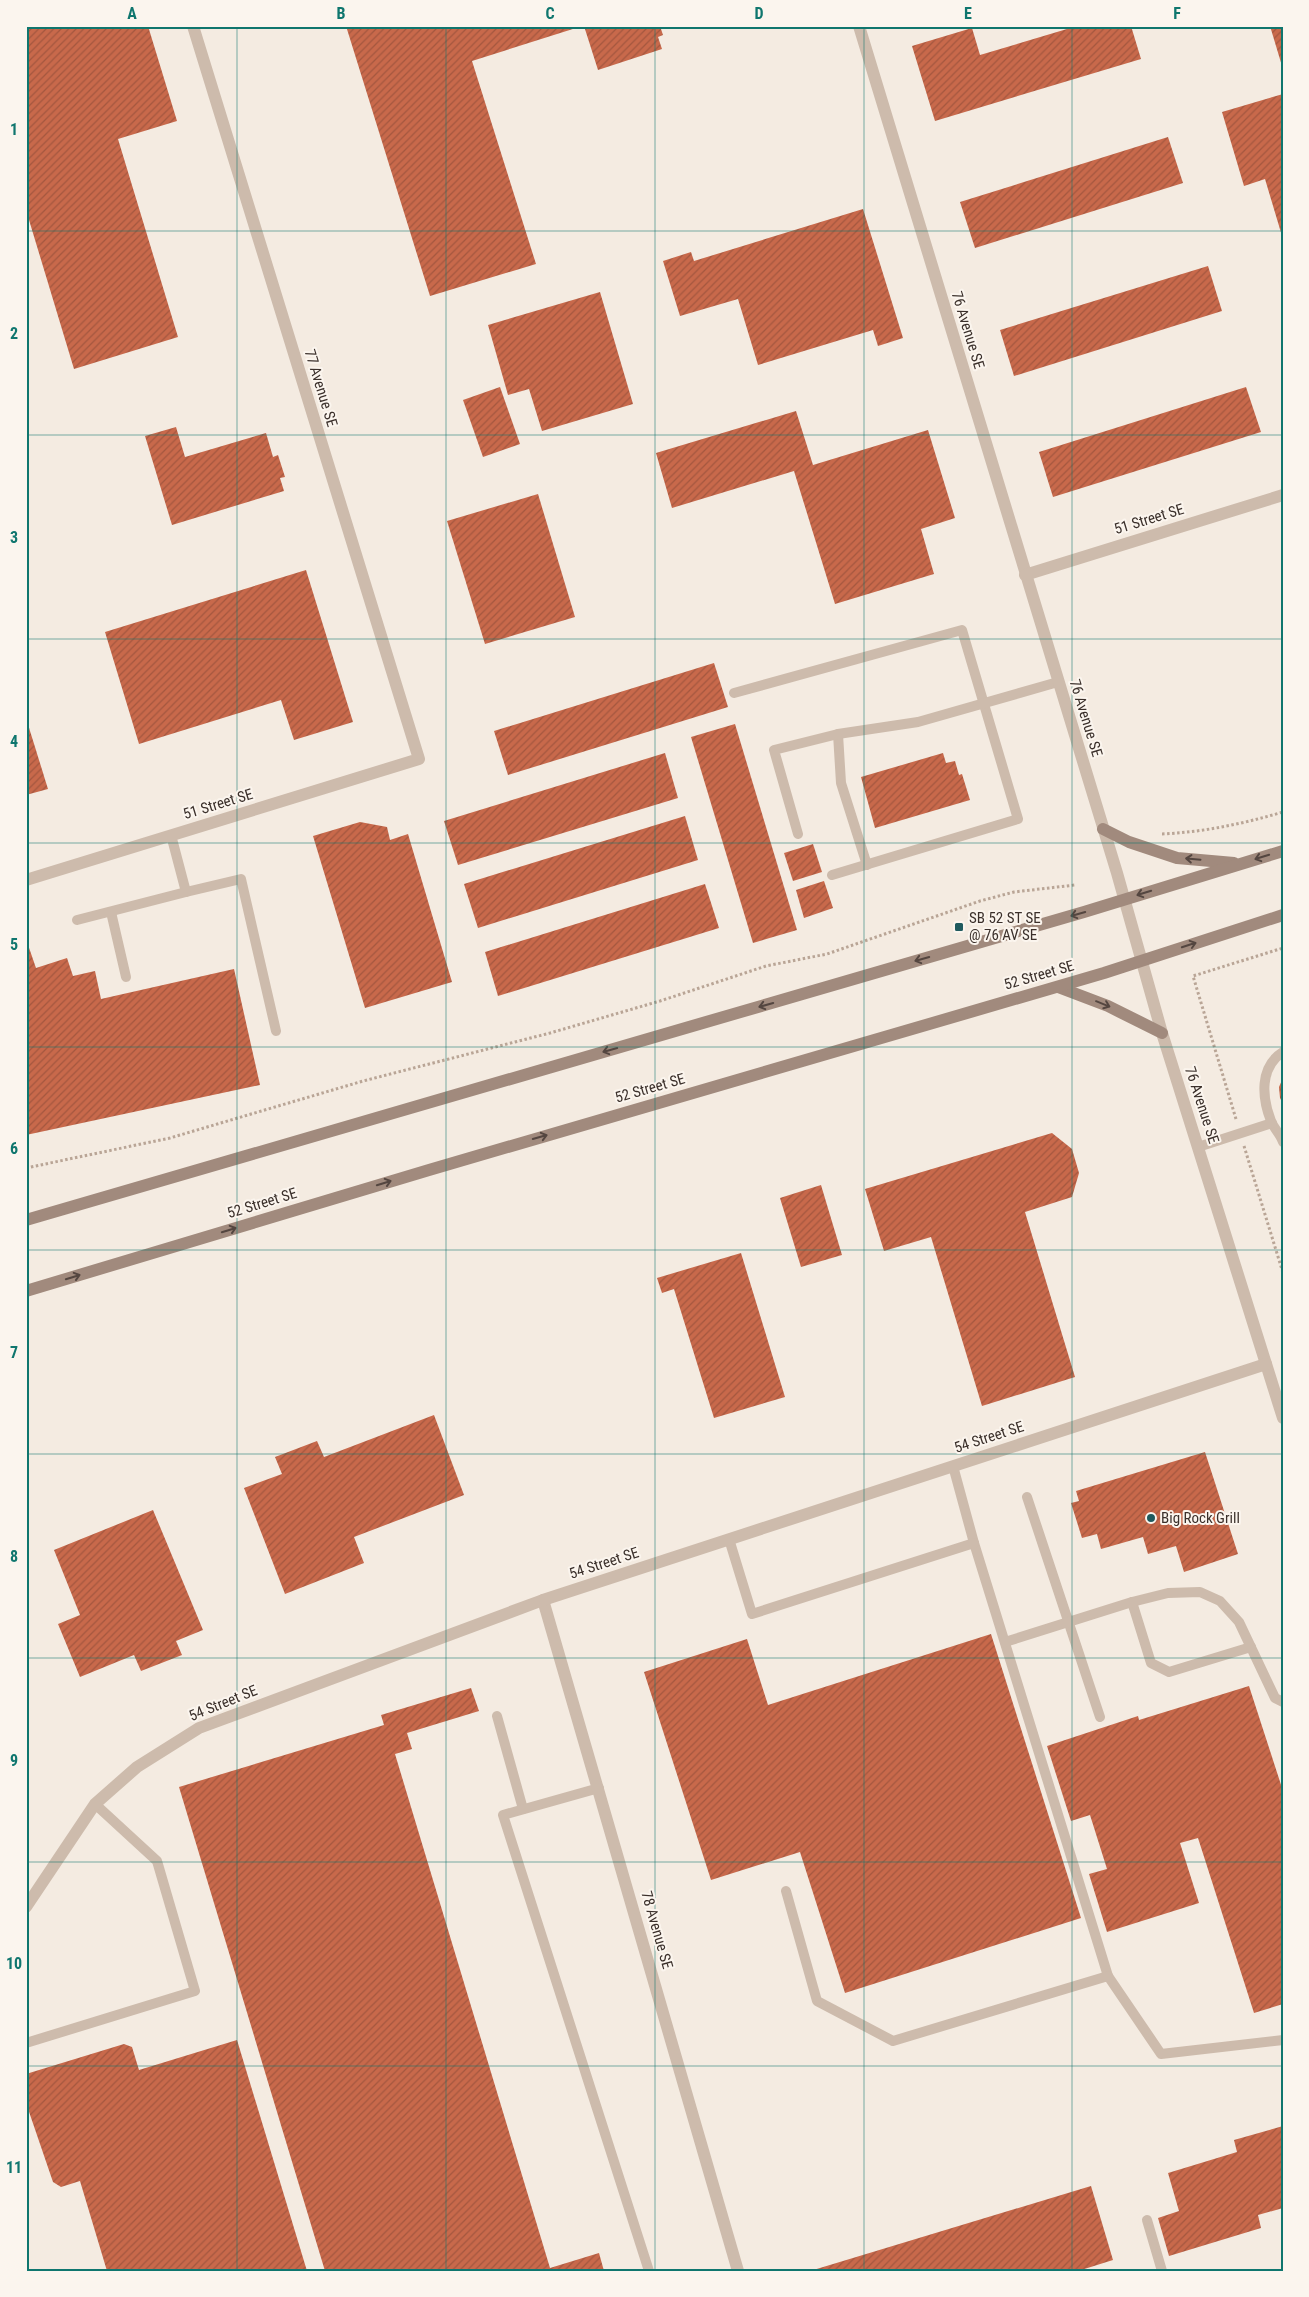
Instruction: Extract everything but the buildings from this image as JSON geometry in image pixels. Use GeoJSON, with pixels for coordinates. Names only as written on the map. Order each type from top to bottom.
{"type":"FeatureCollection","features":[{"type":"Feature","properties":{"kind":"main road"},"geometry":{"type":"LineString","coordinates":[[1103,829],[1142,848],[1178,858],[1241,864]]}},
{"type":"Feature","properties":{"kind":"main road"},"geometry":{"type":"LineString","coordinates":[[26,1220],[1283,851]]}},
{"type":"Feature","properties":{"kind":"main road","name":"52 Street SE"},"geometry":{"type":"LineString","coordinates":[[26,1291],[486,1153],[1142,961],[1283,916]]}},
{"type":"Feature","properties":{"kind":"main road"},"geometry":{"type":"LineString","coordinates":[[1058,986],[1108,1006],[1162,1033]]}},
{"type":"Feature","properties":{"kind":"street","name":"77 Avenue SE"},"geometry":{"type":"LineString","coordinates":[[193,26],[419,759]]}},
{"type":"Feature","properties":{"kind":"street","name":"76 Avenue SE"},"geometry":{"type":"LineString","coordinates":[[859,26],[1103,829],[1162,1033],[1283,1418]]}},
{"type":"Feature","properties":{"kind":"street","name":"51 Street SE"},"geometry":{"type":"LineString","coordinates":[[1025,575],[1283,495]]}},
{"type":"Feature","properties":{"kind":"street","name":"51 Street SE"},"geometry":{"type":"LineString","coordinates":[[26,880],[419,759]]}},
{"type":"Feature","properties":{"kind":"street","name":"54 Street SE"},"geometry":{"type":"LineString","coordinates":[[26,1907],[95,1804],[137,1767],[199,1728],[544,1600],[1266,1364]]}},
{"type":"Feature","properties":{"kind":"street","name":"78 Avenue SE"},"geometry":{"type":"LineString","coordinates":[[544,1600],[738,2271]]}},
{"type":"Feature","properties":{"kind":"lane"},"geometry":{"type":"LineString","coordinates":[[734,693],[962,630],[1018,819],[832,876]]}},
{"type":"Feature","properties":{"kind":"lane"},"geometry":{"type":"LineString","coordinates":[[798,834],[774,750],[838,734],[918,722],[1058,682]]}},
{"type":"Feature","properties":{"kind":"lane"},"geometry":{"type":"LineString","coordinates":[[838,734],[840,783],[868,865]]}},
{"type":"Feature","properties":{"kind":"lane"},"geometry":{"type":"LineString","coordinates":[[171,835],[186,892]]}},
{"type":"Feature","properties":{"kind":"lane"},"geometry":{"type":"LineString","coordinates":[[77,920],[241,879],[276,1031]]}},
{"type":"Feature","properties":{"kind":"lane"},"geometry":{"type":"LineString","coordinates":[[110,912],[126,977]]}},
{"type":"Feature","properties":{"kind":"lane"},"geometry":{"type":"LineString","coordinates":[[1283,1052],[1276,1057],[1265,1074],[1264,1099],[1272,1123],[1283,1142]]}},
{"type":"Feature","properties":{"kind":"lane"},"geometry":{"type":"LineString","coordinates":[[1198,1147],[1272,1123]]}},
{"type":"Feature","properties":{"kind":"lane"},"geometry":{"type":"LineString","coordinates":[[953,1466],[974,1544],[1108,1976],[1161,2054],[1283,2040]]}},
{"type":"Feature","properties":{"kind":"lane"},"geometry":{"type":"LineString","coordinates":[[1027,1497],[1100,1717]]}},
{"type":"Feature","properties":{"kind":"lane"},"geometry":{"type":"LineString","coordinates":[[729,1539],[752,1614],[974,1544]]}},
{"type":"Feature","properties":{"kind":"lane"},"geometry":{"type":"LineString","coordinates":[[1005,1642],[1132,1602],[1168,1593],[1200,1592],[1220,1601],[1239,1622],[1275,1698],[1283,1702]]}},
{"type":"Feature","properties":{"kind":"lane"},"geometry":{"type":"LineString","coordinates":[[1132,1602],[1151,1663],[1169,1672],[1251,1647]]}},
{"type":"Feature","properties":{"kind":"lane"},"geometry":{"type":"LineString","coordinates":[[496,1716],[524,1809]]}},
{"type":"Feature","properties":{"kind":"lane"},"geometry":{"type":"LineString","coordinates":[[599,1788],[503,1816],[649,2271]]}},
{"type":"Feature","properties":{"kind":"lane"},"geometry":{"type":"LineString","coordinates":[[26,2043],[195,1991],[157,1861],[95,1804]]}},
{"type":"Feature","properties":{"kind":"lane"},"geometry":{"type":"LineString","coordinates":[[786,1891],[817,2001],[893,2040],[1108,1976]]}},
{"type":"Feature","properties":{"kind":"lane"},"geometry":{"type":"LineString","coordinates":[[1147,2220],[1162,2271]]}},
{"type":"Feature","properties":{"kind":"path"},"geometry":{"type":"LineString","coordinates":[[1156,834],[1199,832],[1240,824],[1283,812]]}},
{"type":"Feature","properties":{"kind":"path"},"geometry":{"type":"LineString","coordinates":[[26,1168],[170,1138],[363,1081],[550,1032],[660,1001],[766,966],[827,954],[980,901],[1014,892],[1075,885]]}},
{"type":"Feature","properties":{"kind":"path"},"geometry":{"type":"LineString","coordinates":[[1193,976],[1283,948]]}},
{"type":"Feature","properties":{"kind":"place","name":"SB 52 ST SE @ 76 AV SE"},"geometry":{"type":"Point","coordinates":[959,927]}},
{"type":"Feature","properties":{"kind":"place","name":"Big Rock Grill"},"geometry":{"type":"Point","coordinates":[1151,1518]}}]}
